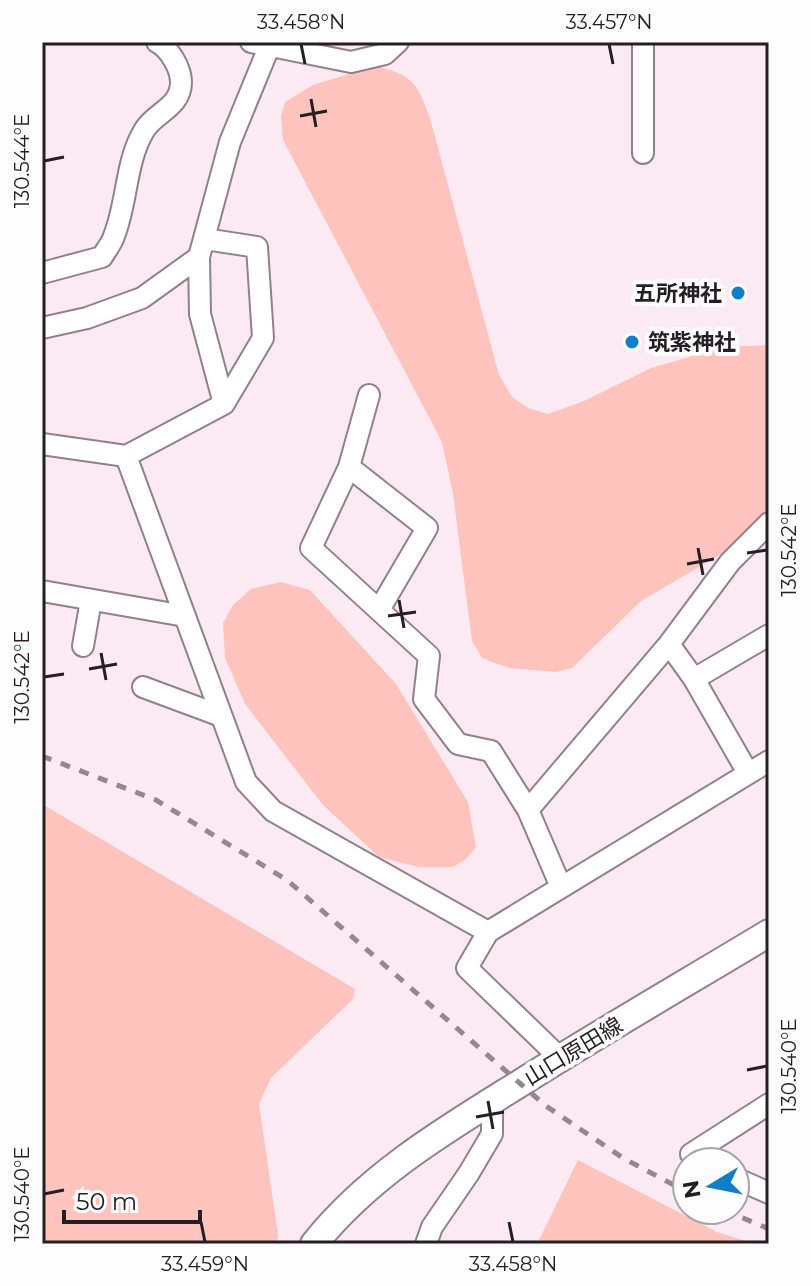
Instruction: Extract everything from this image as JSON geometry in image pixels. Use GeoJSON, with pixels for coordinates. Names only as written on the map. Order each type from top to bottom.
{"type":"FeatureCollection","features":[{"type":"Feature","properties":{"kind":"main road","name":"山口原田線"},"geometry":{"type":"LineString","coordinates":[[314,1244],[336,1216],[388,1170],[560,1058],[769,933]]}},
{"type":"Feature","properties":{"kind":"street"},"geometry":{"type":"LineString","coordinates":[[42,273],[102,257],[115,236],[136,147],[147,126],[170,108],[178,97],[181,84],[171,55],[157,42]]}},
{"type":"Feature","properties":{"kind":"street"},"geometry":{"type":"LineString","coordinates":[[224,404],[200,314],[202,248],[260,44],[351,62],[385,54],[398,42]]}},
{"type":"Feature","properties":{"kind":"street"},"geometry":{"type":"LineString","coordinates":[[643,42],[643,153]]}},
{"type":"Feature","properties":{"kind":"street"},"geometry":{"type":"LineString","coordinates":[[42,328],[87,318],[142,298],[202,248],[257,247],[263,338],[224,404],[126,456],[42,444]]}},
{"type":"Feature","properties":{"kind":"street"},"geometry":{"type":"LineString","coordinates":[[369,395],[349,467],[311,548],[429,656],[424,699],[458,744],[491,751],[528,810],[561,887]]}},
{"type":"Feature","properties":{"kind":"street"},"geometry":{"type":"LineString","coordinates":[[126,456],[246,782],[273,811],[488,932]]}},
{"type":"Feature","properties":{"kind":"street"},"geometry":{"type":"LineString","coordinates":[[349,467],[427,528],[379,610]]}},
{"type":"Feature","properties":{"kind":"street"},"geometry":{"type":"LineString","coordinates":[[528,810],[669,644],[730,562],[769,523]]}},
{"type":"Feature","properties":{"kind":"street"},"geometry":{"type":"LineString","coordinates":[[42,591],[185,616]]}},
{"type":"Feature","properties":{"kind":"street"},"geometry":{"type":"LineString","coordinates":[[83,646],[91,600]]}},
{"type":"Feature","properties":{"kind":"street"},"geometry":{"type":"LineString","coordinates":[[694,679],[769,635]]}},
{"type":"Feature","properties":{"kind":"street"},"geometry":{"type":"LineString","coordinates":[[669,644],[694,679],[748,773]]}},
{"type":"Feature","properties":{"kind":"street"},"geometry":{"type":"LineString","coordinates":[[143,687],[221,716]]}},
{"type":"Feature","properties":{"kind":"street"},"geometry":{"type":"LineString","coordinates":[[560,1058],[467,968],[488,932],[769,761]]}},
{"type":"Feature","properties":{"kind":"street"},"geometry":{"type":"LineString","coordinates":[[426,1244],[432,1227],[492,1134],[492,1101]]}},
{"type":"Feature","properties":{"kind":"street"},"geometry":{"type":"LineString","coordinates":[[703,1146],[769,1104]]}},
{"type":"Feature","properties":{"kind":"shaded area"},"geometry":{"type":"Polygon","coordinates":[[[375,66],[398,73],[412,82],[426,106],[499,375],[512,397],[528,408],[548,414],[584,401],[651,368],[724,347],[769,345],[769,526],[641,601],[572,668],[556,672],[509,668],[482,658],[472,641],[453,494],[442,442],[283,140],[281,116],[285,102],[313,85],[375,66]]]}},
{"type":"Feature","properties":{"kind":"shaded area"},"geometry":{"type":"Polygon","coordinates":[[[281,582],[310,590],[396,684],[468,802],[476,847],[466,859],[453,867],[418,867],[379,857],[323,805],[245,704],[225,658],[223,623],[233,605],[251,589],[281,582]]]}},
{"type":"Feature","properties":{"kind":"shaded area"},"geometry":{"type":"Polygon","coordinates":[[[42,804],[355,989],[353,999],[271,1078],[259,1104],[277,1244],[42,1244],[42,804]]]}},
{"type":"Feature","properties":{"kind":"shaded area"},"geometry":{"type":"Polygon","coordinates":[[[578,1160],[671,1208],[671,1226],[705,1226],[756,1244],[537,1244],[578,1160]]]}},
{"type":"Feature","properties":{"kind":"railway"},"geometry":{"type":"LineString","coordinates":[[42,756],[156,800],[287,880],[546,1106],[623,1158],[671,1184]]}},
{"type":"Feature","properties":{"kind":"railway"},"geometry":{"type":"LineString","coordinates":[[751,1221],[769,1229]]}},
{"type":"Feature","properties":{"kind":"place","name":"五所神社"},"geometry":{"type":"Point","coordinates":[738,293]}},
{"type":"Feature","properties":{"kind":"place","name":"筑紫神社"},"geometry":{"type":"Point","coordinates":[632,342]}}]}
